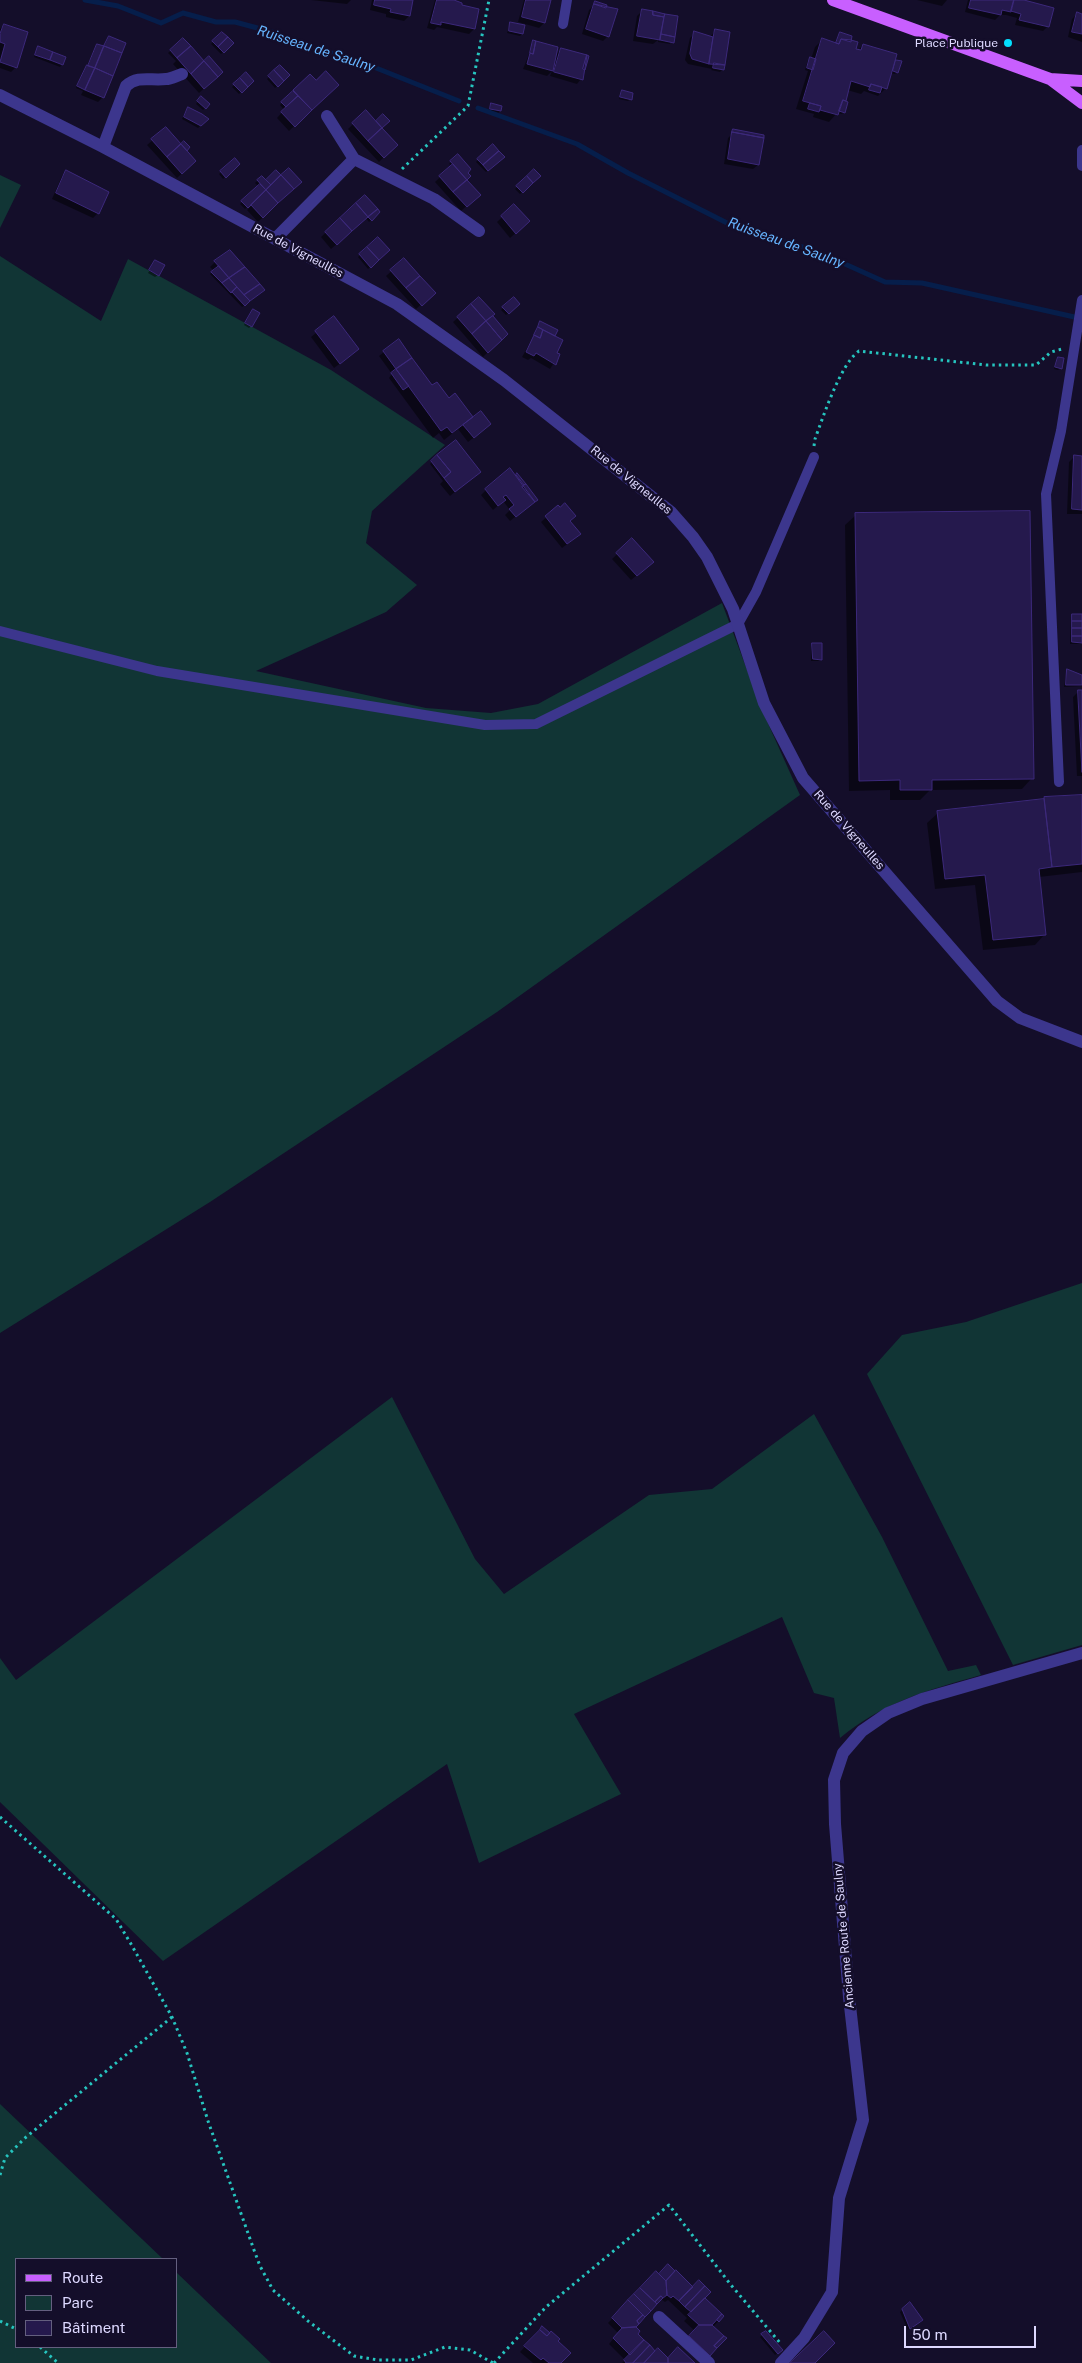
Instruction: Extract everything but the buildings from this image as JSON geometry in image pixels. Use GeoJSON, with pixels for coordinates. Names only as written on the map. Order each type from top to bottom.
{"type":"FeatureCollection","features":[{"type":"Feature","properties":{"kind":"main road"},"geometry":{"type":"LineString","coordinates":[[838,1],[1050,79],[1082,81]]}},
{"type":"Feature","properties":{"kind":"main road"},"geometry":{"type":"LineString","coordinates":[[1050,79],[1082,103]]}},
{"type":"Feature","properties":{"kind":"street"},"geometry":{"type":"LineString","coordinates":[[103,147],[126,86],[131,81],[138,79],[166,79],[182,74]]}},
{"type":"Feature","properties":{"kind":"street","name":"Rue de Vigneulles"},"geometry":{"type":"LineString","coordinates":[[0,95],[103,147],[397,304],[504,380],[671,512],[693,537],[707,557],[733,609],[764,703],[803,778],[997,1001],[1020,1018],[1082,1042]]}},
{"type":"Feature","properties":{"kind":"street"},"geometry":{"type":"LineString","coordinates":[[327,116],[354,159],[434,199],[479,231]]}},
{"type":"Feature","properties":{"kind":"street"},"geometry":{"type":"LineString","coordinates":[[275,239],[354,159]]}},
{"type":"Feature","properties":{"kind":"street","name":"Ancienne Route de Saulny"},"geometry":{"type":"LineString","coordinates":[[785,2359],[804,2338],[832,2292],[838,2198],[862,2120],[849,1997],[835,1824],[834,1780],[843,1753],[862,1731],[888,1713],[922,1699],[1082,1653]]}},
{"type":"Feature","properties":{"kind":"street"},"geometry":{"type":"LineString","coordinates":[[659,2317],[708,2363]]}},
{"type":"Feature","properties":{"kind":"lane"},"geometry":{"type":"LineString","coordinates":[[563,24],[567,0]]}},
{"type":"Feature","properties":{"kind":"lane"},"geometry":{"type":"LineString","coordinates":[[1082,150],[1082,166]]}},
{"type":"Feature","properties":{"kind":"lane"},"geometry":{"type":"LineString","coordinates":[[1060,782],[1046,494],[1061,432],[1082,300]]}},
{"type":"Feature","properties":{"kind":"lane"},"geometry":{"type":"LineString","coordinates":[[0,631],[157,671],[485,725],[536,724],[738,624],[756,592],[814,456]]}},
{"type":"Feature","properties":{"kind":"path"},"geometry":{"type":"LineString","coordinates":[[392,178],[468,106],[489,0]]}},
{"type":"Feature","properties":{"kind":"path"},"geometry":{"type":"LineString","coordinates":[[814,456],[814,438],[852,355],[859,351],[986,365],[1036,365],[1051,352],[1076,344]]}},
{"type":"Feature","properties":{"kind":"path"},"geometry":{"type":"LineString","coordinates":[[0,1817],[116,1919],[172,2017],[187,2053],[208,2121],[257,2258],[273,2290],[308,2321],[354,2356],[378,2360],[411,2360],[445,2347],[470,2350],[493,2363],[546,2307],[669,2206],[731,2285],[785,2359]]}},
{"type":"Feature","properties":{"kind":"path"},"geometry":{"type":"LineString","coordinates":[[0,2175],[5,2158],[25,2138],[172,2017]]}},
{"type":"Feature","properties":{"kind":"path"},"geometry":{"type":"LineString","coordinates":[[0,2321],[15,2328]]}},
{"type":"Feature","properties":{"kind":"path"},"geometry":{"type":"LineString","coordinates":[[41,2348],[58,2363]]}},
{"type":"Feature","properties":{"kind":"green space"},"geometry":{"type":"Polygon","coordinates":[[[0,175],[21,185],[0,228],[0,175]]]}},
{"type":"Feature","properties":{"kind":"green space"},"geometry":{"type":"Polygon","coordinates":[[[0,256],[101,321],[128,259],[331,370],[445,445],[372,511],[366,543],[417,585],[386,612],[256,671],[426,708],[491,713],[538,704],[722,603],[762,710],[800,795],[497,1012],[210,1202],[0,1333],[0,256]]]}},
{"type":"Feature","properties":{"kind":"green space"},"geometry":{"type":"Polygon","coordinates":[[[1082,1283],[1082,1645],[1013,1665],[867,1374],[902,1335],[966,1322],[1082,1283]]]}},
{"type":"Feature","properties":{"kind":"green space"},"geometry":{"type":"Polygon","coordinates":[[[392,1397],[475,1559],[504,1594],[649,1495],[712,1489],[814,1414],[882,1537],[948,1671],[976,1665],[981,1675],[924,1692],[890,1706],[857,1725],[840,1738],[834,1698],[814,1693],[782,1617],[574,1714],[621,1794],[479,1863],[447,1764],[163,1961],[0,1802],[0,1658],[16,1680],[392,1397]]]}},
{"type":"Feature","properties":{"kind":"green space"},"geometry":{"type":"Polygon","coordinates":[[[0,2104],[162,2258],[15,2258],[15,2348],[178,2348],[178,2274],[271,2363],[0,2363],[0,2104]]]}},
{"type":"Feature","properties":{"kind":"waterway","name":"Ruisseau de Saulny"},"geometry":{"type":"LineString","coordinates":[[85,0],[118,6],[161,23],[183,13],[216,22],[235,22],[276,33],[292,42],[356,60],[459,101]]}},
{"type":"Feature","properties":{"kind":"waterway","name":"Ruisseau de Saulny"},"geometry":{"type":"LineString","coordinates":[[478,108],[577,144],[628,173],[737,228],[816,251],[885,282],[922,283],[1079,318]]}},
{"type":"Feature","properties":{"kind":"place","name":"Place Publique"},"geometry":{"type":"Point","coordinates":[1008,43]}}]}
